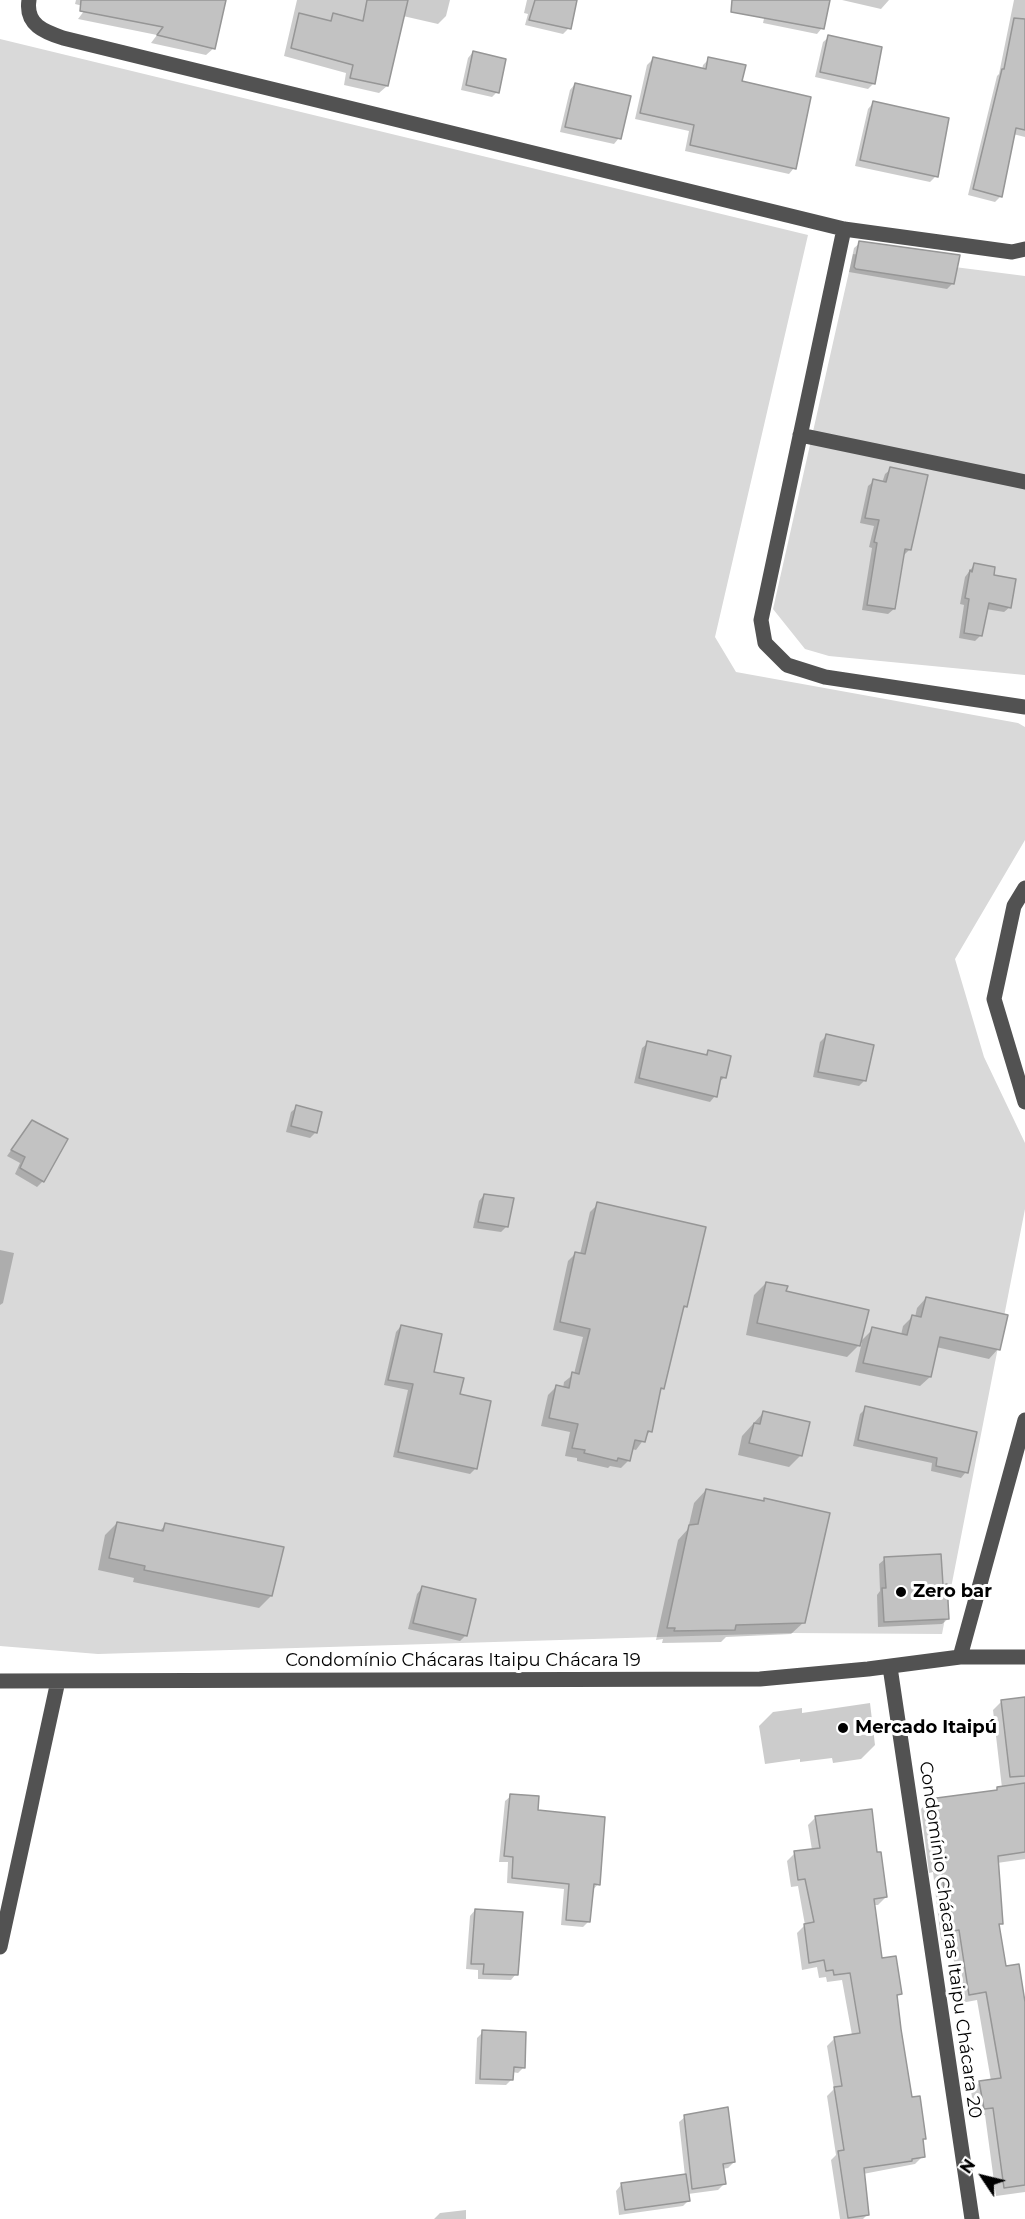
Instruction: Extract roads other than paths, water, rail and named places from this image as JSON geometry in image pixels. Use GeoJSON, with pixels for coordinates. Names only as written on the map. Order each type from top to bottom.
{"type":"FeatureCollection","features":[{"type":"Feature","properties":{"kind":"street"},"geometry":{"type":"LineString","coordinates":[[29,0],[32,20],[43,32],[63,38],[844,229],[1012,252],[1025,249]]}},
{"type":"Feature","properties":{"kind":"street"},"geometry":{"type":"LineString","coordinates":[[844,229],[761,620],[765,643],[787,665],[825,677],[1025,707]]}},
{"type":"Feature","properties":{"kind":"street"},"geometry":{"type":"LineString","coordinates":[[800,435],[1025,482]]}},
{"type":"Feature","properties":{"kind":"street"},"geometry":{"type":"LineString","coordinates":[[1025,888],[1014,906],[994,999],[1025,1102]]}},
{"type":"Feature","properties":{"kind":"street"},"geometry":{"type":"LineString","coordinates":[[960,1657],[1025,1420]]}},
{"type":"Feature","properties":{"kind":"street"},"geometry":{"type":"LineString","coordinates":[[890,1667],[960,1657],[1025,1657]]}},
{"type":"Feature","properties":{"kind":"street","name":"Condomínio Chácaras Itaipu Chácara 19"},"geometry":{"type":"LineString","coordinates":[[0,1681],[760,1679],[890,1667]]}},
{"type":"Feature","properties":{"kind":"street","name":"Condomínio Chácaras Itaipu Chácara 20"},"geometry":{"type":"LineString","coordinates":[[890,1667],[972,2219]]}},
{"type":"Feature","properties":{"kind":"street"},"geometry":{"type":"LineString","coordinates":[[0,1947],[58,1681]]}},
{"type":"Feature","properties":{"kind":"place","name":"Zero bar"},"geometry":{"type":"Point","coordinates":[901,1592]}},
{"type":"Feature","properties":{"kind":"place","name":"Mercado Itaipú"},"geometry":{"type":"Point","coordinates":[843,1728]}}]}
